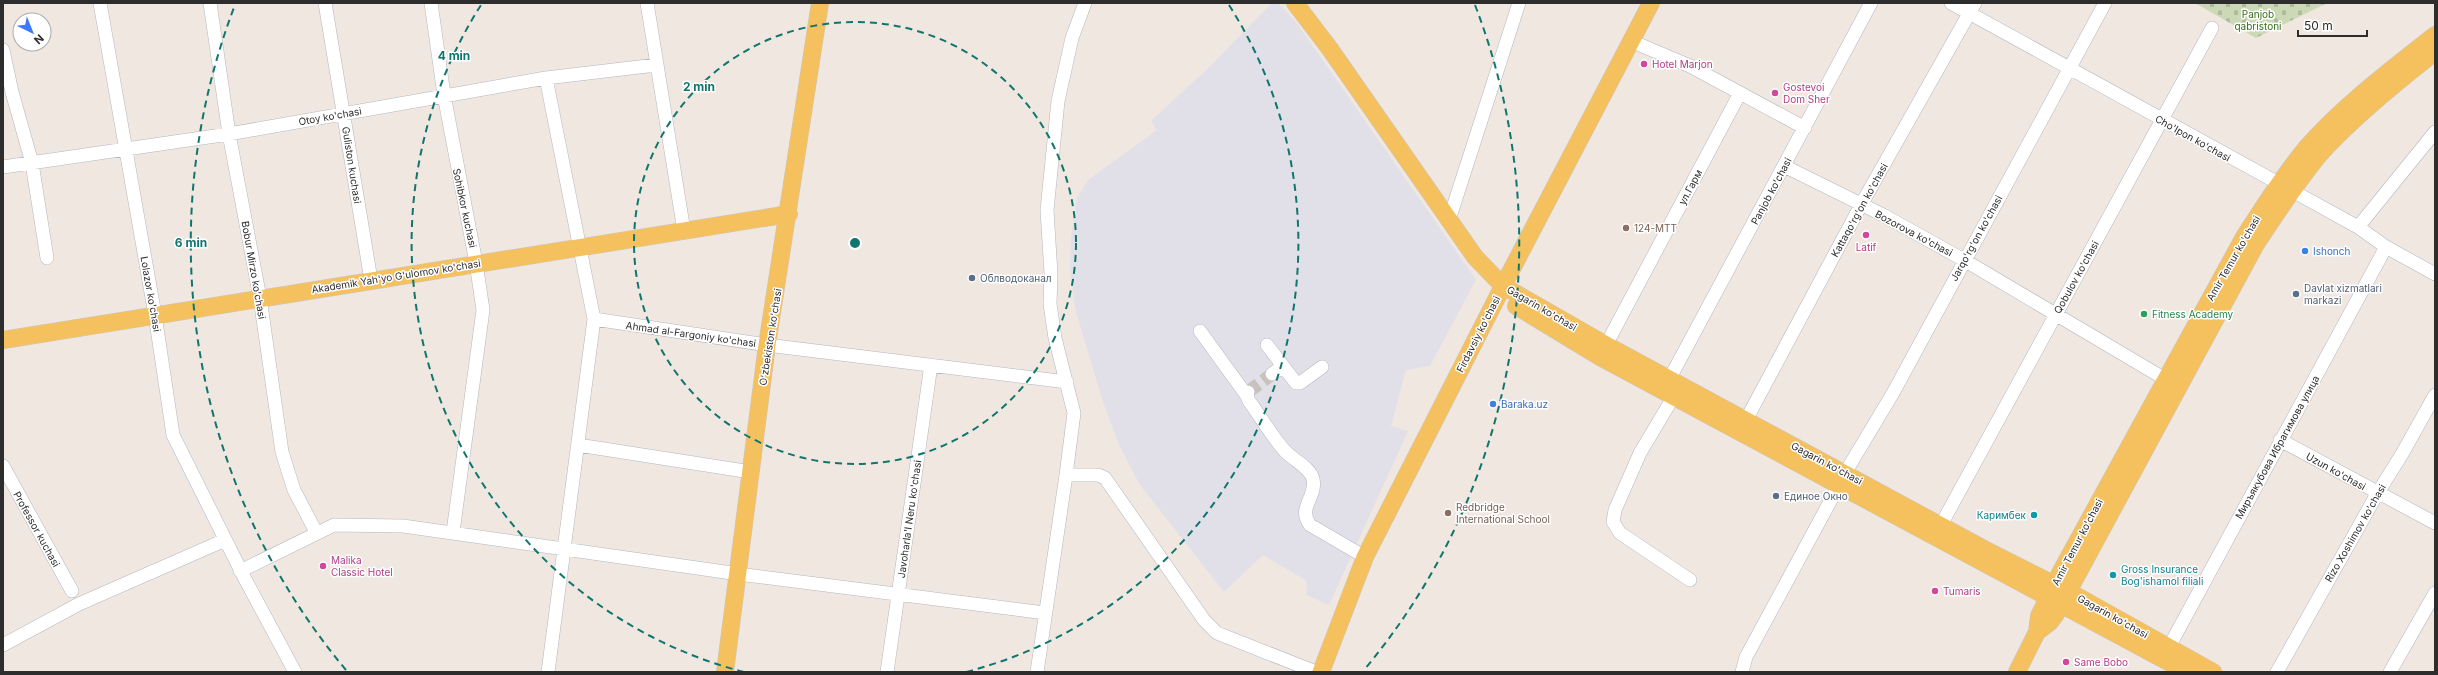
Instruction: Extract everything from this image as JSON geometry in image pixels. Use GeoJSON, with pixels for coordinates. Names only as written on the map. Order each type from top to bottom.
{"type":"FeatureCollection","features":[{"type":"Feature","properties":{"kind":"main road","name":"O'zbekiston ko'chasi"},"geometry":{"type":"LineString","coordinates":[[725,672],[767,345],[789,214],[820,3]]}},
{"type":"Feature","properties":{"kind":"main road"},"geometry":{"type":"LineString","coordinates":[[1295,3],[1330,50],[1475,257],[1502,286]]}},
{"type":"Feature","properties":{"kind":"main road","name":"Firdavsiy ko'chasi"},"geometry":{"type":"LineString","coordinates":[[1321,672],[1366,558],[1502,286],[1651,3]]}},
{"type":"Feature","properties":{"kind":"main road","name":"Amir Temur ko'chasi"},"geometry":{"type":"LineString","coordinates":[[2017,672],[2037,632],[2039,616],[2058,594],[2256,244],[2308,146],[2376,82],[2435,35]]}},
{"type":"Feature","properties":{"kind":"main road","name":"Amir Temur ko'chasi"},"geometry":{"type":"LineString","coordinates":[[2058,594],[2165,379],[2244,236],[2285,188],[2320,154],[2372,105],[2435,52]]}},
{"type":"Feature","properties":{"kind":"main road","name":"Akademik Yah'yo G'ulomov ko'chasi"},"geometry":{"type":"LineString","coordinates":[[3,340],[789,214]]}},
{"type":"Feature","properties":{"kind":"main road","name":"Gagarin ko'chasi"},"geometry":{"type":"LineString","coordinates":[[1502,286],[1606,345],[1746,420],[1842,479],[2058,594],[2169,647],[2213,672]]}},
{"type":"Feature","properties":{"kind":"main road","name":"Gagarin ko'chasi"},"geometry":{"type":"LineString","coordinates":[[1502,286],[1512,304],[1600,357],[1674,396],[1842,479],[1940,525],[2187,672]]}},
{"type":"Feature","properties":{"kind":"street","name":"Lolazor ko'chasi"},"geometry":{"type":"LineString","coordinates":[[100,3],[155,315],[173,435],[240,571]]}},
{"type":"Feature","properties":{"kind":"street","name":"Bobur Mirzo ko'chasi"},"geometry":{"type":"LineString","coordinates":[[210,3],[229,134],[260,298],[282,452],[294,490],[316,532]]}},
{"type":"Feature","properties":{"kind":"street","name":"Guliston kuchasi"},"geometry":{"type":"LineString","coordinates":[[325,3],[371,280]]}},
{"type":"Feature","properties":{"kind":"street","name":"Sohibkor kuchasi"},"geometry":{"type":"LineString","coordinates":[[431,3],[444,95],[476,263],[483,310],[453,532]]}},
{"type":"Feature","properties":{"kind":"street"},"geometry":{"type":"LineString","coordinates":[[647,3],[684,231]]}},
{"type":"Feature","properties":{"kind":"street"},"geometry":{"type":"LineString","coordinates":[[1037,672],[1074,413],[1055,338],[1050,304],[1051,274],[1048,210],[1058,101],[1072,38],[1085,3]]}},
{"type":"Feature","properties":{"kind":"street"},"geometry":{"type":"LineString","coordinates":[[1449,220],[1519,3]]}},
{"type":"Feature","properties":{"kind":"street","name":"Panjob ko'chasi"},"geometry":{"type":"LineString","coordinates":[[1670,378],[1872,3]]}},
{"type":"Feature","properties":{"kind":"street","name":"Cho'lpon ko'chasi"},"geometry":{"type":"LineString","coordinates":[[1951,3],[1972,8],[2068,68],[2160,120],[2358,227],[2386,247],[2435,274]]}},
{"type":"Feature","properties":{"kind":"street","name":"Jarqo'rg'on ko'chasi"},"geometry":{"type":"LineString","coordinates":[[1742,672],[1746,657],[1842,479],[1893,393],[2068,68],[2105,3]]}},
{"type":"Feature","properties":{"kind":"street","name":"Kattaqo'rg'on ko'chasi"},"geometry":{"type":"LineString","coordinates":[[1746,420],[1861,205],[1972,8]]}},
{"type":"Feature","properties":{"kind":"street","name":"Qobulov ko'chasi"},"geometry":{"type":"LineString","coordinates":[[1940,525],[2160,120],[2212,28]]}},
{"type":"Feature","properties":{"kind":"street"},"geometry":{"type":"LineString","coordinates":[[1631,41],[1690,66],[1805,128]]}},
{"type":"Feature","properties":{"kind":"street"},"geometry":{"type":"LineString","coordinates":[[3,50],[12,92],[32,163],[47,258]]}},
{"type":"Feature","properties":{"kind":"street","name":"Otoy ko'chasi"},"geometry":{"type":"LineString","coordinates":[[3,167],[229,134],[546,78],[656,65]]}},
{"type":"Feature","properties":{"kind":"street"},"geometry":{"type":"LineString","coordinates":[[546,78],[578,248],[594,320],[548,672]]}},
{"type":"Feature","properties":{"kind":"street","name":"ул.Гарм"},"geometry":{"type":"LineString","coordinates":[[1606,345],[1740,93]]}},
{"type":"Feature","properties":{"kind":"street"},"geometry":{"type":"LineString","coordinates":[[2358,227],[2435,132]]}},
{"type":"Feature","properties":{"kind":"street","name":"Bozorova ko'chasi"},"geometry":{"type":"LineString","coordinates":[[1784,166],[1964,260],[2056,313],[2165,379]]}},
{"type":"Feature","properties":{"kind":"street","name":"Миръякубова Ибрагимова улица"},"geometry":{"type":"LineString","coordinates":[[2169,647],[2386,247]]}},
{"type":"Feature","properties":{"kind":"street","name":"Ahmad al-Fargoniy ko'chasi"},"geometry":{"type":"LineString","coordinates":[[594,320],[767,345],[1067,382]]}},
{"type":"Feature","properties":{"kind":"street"},"geometry":{"type":"LineString","coordinates":[[1200,331],[1248,394],[1285,451],[1309,472],[1313,479],[1313,490],[1305,510],[1305,518],[1310,525],[1366,558]]}},
{"type":"Feature","properties":{"kind":"street"},"geometry":{"type":"LineString","coordinates":[[1267,345],[1296,383],[1300,383],[1322,367]]}},
{"type":"Feature","properties":{"kind":"street","name":"Javoharla'l Neru ko'chasi"},"geometry":{"type":"LineString","coordinates":[[887,672],[931,365]]}},
{"type":"Feature","properties":{"kind":"street"},"geometry":{"type":"LineString","coordinates":[[1272,374],[1283,366]]}},
{"type":"Feature","properties":{"kind":"street","name":"Rizo Xoshimov ko'chasi"},"geometry":{"type":"LineString","coordinates":[[2278,672],[2377,494],[2402,454],[2435,395]]}},
{"type":"Feature","properties":{"kind":"street"},"geometry":{"type":"LineString","coordinates":[[1674,396],[1640,453],[1615,510],[1613,522],[1620,533],[1690,580]]}},
{"type":"Feature","properties":{"kind":"street","name":"Uzun ko'chasi"},"geometry":{"type":"LineString","coordinates":[[2280,440],[2377,494],[2435,523]]}},
{"type":"Feature","properties":{"kind":"street"},"geometry":{"type":"LineString","coordinates":[[578,445],[751,472]]}},
{"type":"Feature","properties":{"kind":"street","name":"Professor kuchasi"},"geometry":{"type":"LineString","coordinates":[[3,466],[72,591]]}},
{"type":"Feature","properties":{"kind":"street"},"geometry":{"type":"LineString","coordinates":[[1066,475],[1098,475],[1108,481],[1204,620],[1217,633],[1316,672]]}},
{"type":"Feature","properties":{"kind":"street"},"geometry":{"type":"LineString","coordinates":[[295,672],[240,571],[316,532],[334,525],[343,524],[403,526],[453,532],[564,549],[898,595],[1045,613]]}},
{"type":"Feature","properties":{"kind":"street"},"geometry":{"type":"LineString","coordinates":[[3,645],[79,604],[226,540]]}},
{"type":"Feature","properties":{"kind":"street"},"geometry":{"type":"LineString","coordinates":[[2390,672],[2435,593]]}},
{"type":"Feature","properties":{"kind":"shaded area"},"geometry":{"type":"Polygon","coordinates":[[[1272,3],[1278,3],[1296,22],[1476,280],[1430,366],[1406,370],[1391,426],[1408,431],[1329,605],[1306,595],[1307,581],[1263,555],[1224,592],[1140,485],[1119,445],[1102,399],[1076,312],[1070,271],[1071,238],[1077,198],[1088,180],[1157,130],[1151,121],[1204,72],[1272,3]]]}},
{"type":"Feature","properties":{"kind":"green space","name":"Panjob qabristoni"},"geometry":{"type":"Polygon","coordinates":[[[2195,3],[2327,3],[2256,38],[2195,3]]]}},
{"type":"Feature","properties":{"kind":"tunnel"},"geometry":{"type":"LineString","coordinates":[[1248,392],[1272,374]]}},
{"type":"Feature","properties":{"kind":"place","name":"Hotel Marjon"},"geometry":{"type":"Point","coordinates":[1644,64]}},
{"type":"Feature","properties":{"kind":"place","name":"Gostevoi Dom Sher"},"geometry":{"type":"Point","coordinates":[1775,93]}},
{"type":"Feature","properties":{"kind":"place","name":"124-MTT"},"geometry":{"type":"Point","coordinates":[1626,228]}},
{"type":"Feature","properties":{"kind":"place","name":"Latif"},"geometry":{"type":"Point","coordinates":[1866,235]}},
{"type":"Feature","properties":{"kind":"place","name":"Ishonch"},"geometry":{"type":"Point","coordinates":[2305,251]}},
{"type":"Feature","properties":{"kind":"place","name":"Облводоканал"},"geometry":{"type":"Point","coordinates":[972,278]}},
{"type":"Feature","properties":{"kind":"place","name":"Davlat xizmatlari markazi"},"geometry":{"type":"Point","coordinates":[2296,294]}},
{"type":"Feature","properties":{"kind":"place","name":"Fitness Academy"},"geometry":{"type":"Point","coordinates":[2144,314]}},
{"type":"Feature","properties":{"kind":"place","name":"Baraka.uz"},"geometry":{"type":"Point","coordinates":[1493,404]}},
{"type":"Feature","properties":{"kind":"place","name":"Единое Окно"},"geometry":{"type":"Point","coordinates":[1776,496]}},
{"type":"Feature","properties":{"kind":"place","name":"Redbridge International School"},"geometry":{"type":"Point","coordinates":[1448,513]}},
{"type":"Feature","properties":{"kind":"place","name":"Каримбек"},"geometry":{"type":"Point","coordinates":[2034,515]}},
{"type":"Feature","properties":{"kind":"place","name":"Malika Classic Hotel"},"geometry":{"type":"Point","coordinates":[323,566]}},
{"type":"Feature","properties":{"kind":"place","name":"Gross Insurance Bog'ishamol filiali"},"geometry":{"type":"Point","coordinates":[2113,575]}},
{"type":"Feature","properties":{"kind":"place","name":"Tumaris"},"geometry":{"type":"Point","coordinates":[1935,591]}},
{"type":"Feature","properties":{"kind":"place","name":"Same Bobo"},"geometry":{"type":"Point","coordinates":[2066,662]}}]}
